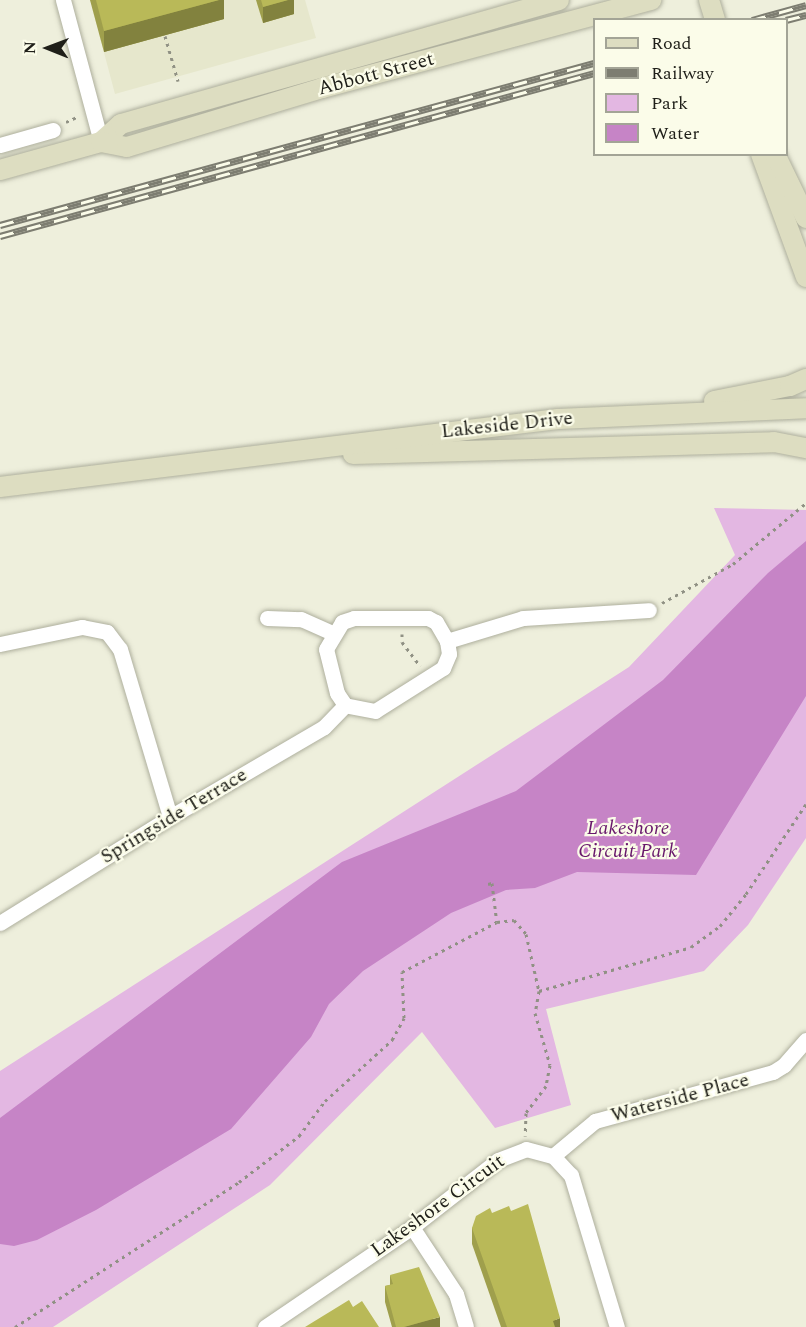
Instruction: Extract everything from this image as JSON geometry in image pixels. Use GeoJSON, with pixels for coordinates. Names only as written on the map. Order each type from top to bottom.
{"type":"FeatureCollection","features":[{"type":"Feature","properties":{"kind":"street"},"geometry":{"type":"LineString","coordinates":[[63,0],[101,142]]}},
{"type":"Feature","properties":{"kind":"street","name":"Abbott Street"},"geometry":{"type":"LineString","coordinates":[[7,168],[101,142],[122,124],[559,0]]}},
{"type":"Feature","properties":{"kind":"street","name":"Abbott Street"},"geometry":{"type":"LineString","coordinates":[[101,142],[127,147],[322,88],[651,0]]}},
{"type":"Feature","properties":{"kind":"street"},"geometry":{"type":"LineString","coordinates":[[709,0],[715,18]]}},
{"type":"Feature","properties":{"kind":"street"},"geometry":{"type":"LineString","coordinates":[[7,168],[3,144],[53,130]]}},
{"type":"Feature","properties":{"kind":"street"},"geometry":{"type":"LineString","coordinates":[[762,156],[806,277]]}},
{"type":"Feature","properties":{"kind":"street"},"geometry":{"type":"LineString","coordinates":[[776,156],[805,215]]}},
{"type":"Feature","properties":{"kind":"street"},"geometry":{"type":"LineString","coordinates":[[655,412],[790,386],[806,379]]}},
{"type":"Feature","properties":{"kind":"street","name":"Lakeside Drive"},"geometry":{"type":"LineString","coordinates":[[0,487],[210,459],[558,419],[655,412],[806,408]]}},
{"type":"Feature","properties":{"kind":"street","name":"Lakeside Drive"},"geometry":{"type":"LineString","coordinates":[[210,459],[806,441]]}},
{"type":"Feature","properties":{"kind":"street","name":"Lakeside Drive"},"geometry":{"type":"LineString","coordinates":[[774,442],[806,448]]}},
{"type":"Feature","properties":{"kind":"street"},"geometry":{"type":"LineString","coordinates":[[447,640],[523,618],[650,610]]}},
{"type":"Feature","properties":{"kind":"street"},"geometry":{"type":"LineString","coordinates":[[267,618],[301,619],[333,633]]}},
{"type":"Feature","properties":{"kind":"street"},"geometry":{"type":"LineString","coordinates":[[354,618],[402,618],[428,618],[442,629],[447,640],[449,654],[443,668],[430,680],[375,711],[345,705],[337,693],[326,649],[333,633],[342,622],[354,618]]}},
{"type":"Feature","properties":{"kind":"street"},"geometry":{"type":"LineString","coordinates":[[0,644],[82,627],[107,632],[120,650],[170,817]]}},
{"type":"Feature","properties":{"kind":"street","name":"Springside Terrace"},"geometry":{"type":"LineString","coordinates":[[0,923],[170,817],[324,727],[345,705]]}},
{"type":"Feature","properties":{"kind":"street","name":"Waterside Place"},"geometry":{"type":"LineString","coordinates":[[553,1156],[595,1121],[773,1072],[784,1065],[806,1040]]}},
{"type":"Feature","properties":{"kind":"street","name":"Lakeshore Circuit"},"geometry":{"type":"LineString","coordinates":[[265,1327],[412,1227],[498,1160],[526,1149],[553,1156]]}},
{"type":"Feature","properties":{"kind":"street"},"geometry":{"type":"LineString","coordinates":[[553,1156],[571,1175],[617,1327]]}},
{"type":"Feature","properties":{"kind":"street"},"geometry":{"type":"LineString","coordinates":[[412,1227],[456,1294],[466,1327]]}},
{"type":"Feature","properties":{"kind":"path"},"geometry":{"type":"LineString","coordinates":[[165,36],[178,81]]}},
{"type":"Feature","properties":{"kind":"path"},"geometry":{"type":"LineString","coordinates":[[53,130],[93,112]]}},
{"type":"Feature","properties":{"kind":"path"},"geometry":{"type":"LineString","coordinates":[[650,610],[733,564],[806,503]]}},
{"type":"Feature","properties":{"kind":"path"},"geometry":{"type":"LineString","coordinates":[[402,618],[402,642],[430,680]]}},
{"type":"Feature","properties":{"kind":"path"},"geometry":{"type":"LineString","coordinates":[[538,991],[691,948],[720,926],[746,894],[806,804]]}},
{"type":"Feature","properties":{"kind":"path"},"geometry":{"type":"LineString","coordinates":[[488,884],[492,883],[497,922]]}},
{"type":"Feature","properties":{"kind":"path"},"geometry":{"type":"LineString","coordinates":[[15,1327],[239,1182],[299,1136],[325,1101],[392,1040],[404,1018],[402,972],[497,922],[514,920],[526,934],[537,982],[535,1013],[548,1054],[549,1074],[542,1094],[526,1113],[526,1149]]}},
{"type":"Feature","properties":{"kind":"shaded area"},"geometry":{"type":"Polygon","coordinates":[[[90,0],[305,0],[316,38],[115,94],[90,0]]]}},
{"type":"Feature","properties":{"kind":"green space","name":"Lakeshore Circuit Park"},"geometry":{"type":"Polygon","coordinates":[[[714,508],[806,510],[806,838],[748,925],[704,971],[546,1009],[571,1105],[495,1128],[422,1032],[270,1185],[53,1327],[0,1327],[0,1071],[629,667],[735,555],[714,508]]]}},
{"type":"Feature","properties":{"kind":"water"},"geometry":{"type":"Polygon","coordinates":[[[806,541],[806,696],[696,875],[577,872],[535,888],[506,890],[451,913],[363,971],[329,1004],[311,1037],[231,1129],[96,1210],[37,1240],[14,1246],[0,1244],[0,1118],[342,862],[516,791],[663,680],[768,573],[806,541]]]}},
{"type":"Feature","properties":{"kind":"building"},"geometry":{"type":"Polygon","coordinates":[[[96,0],[219,0],[104,31],[96,0]]]}},
{"type":"Feature","properties":{"kind":"building"},"geometry":{"type":"Polygon","coordinates":[[[261,0],[288,0],[263,7],[261,0]]]}},
{"type":"Feature","properties":{"kind":"building"},"geometry":{"type":"Polygon","coordinates":[[[528,1204],[560,1318],[553,1321],[555,1327],[507,1327],[472,1228],[476,1216],[490,1208],[492,1213],[509,1206],[511,1211],[528,1204]]]}},
{"type":"Feature","properties":{"kind":"building"},"geometry":{"type":"Polygon","coordinates":[[[419,1267],[440,1317],[396,1327],[385,1286],[393,1284],[390,1275],[419,1267]]]}},
{"type":"Feature","properties":{"kind":"building"},"geometry":{"type":"Polygon","coordinates":[[[349,1300],[353,1307],[362,1301],[379,1327],[305,1327],[349,1300]]]}},
{"type":"Feature","properties":{"kind":"railway"},"geometry":{"type":"LineString","coordinates":[[759,18],[806,5]]}},
{"type":"Feature","properties":{"kind":"railway"},"geometry":{"type":"LineString","coordinates":[[788,20],[806,15]]}},
{"type":"Feature","properties":{"kind":"railway"},"geometry":{"type":"LineString","coordinates":[[0,225],[593,63]]}},
{"type":"Feature","properties":{"kind":"railway"},"geometry":{"type":"LineString","coordinates":[[0,236],[593,73]]}}]}
